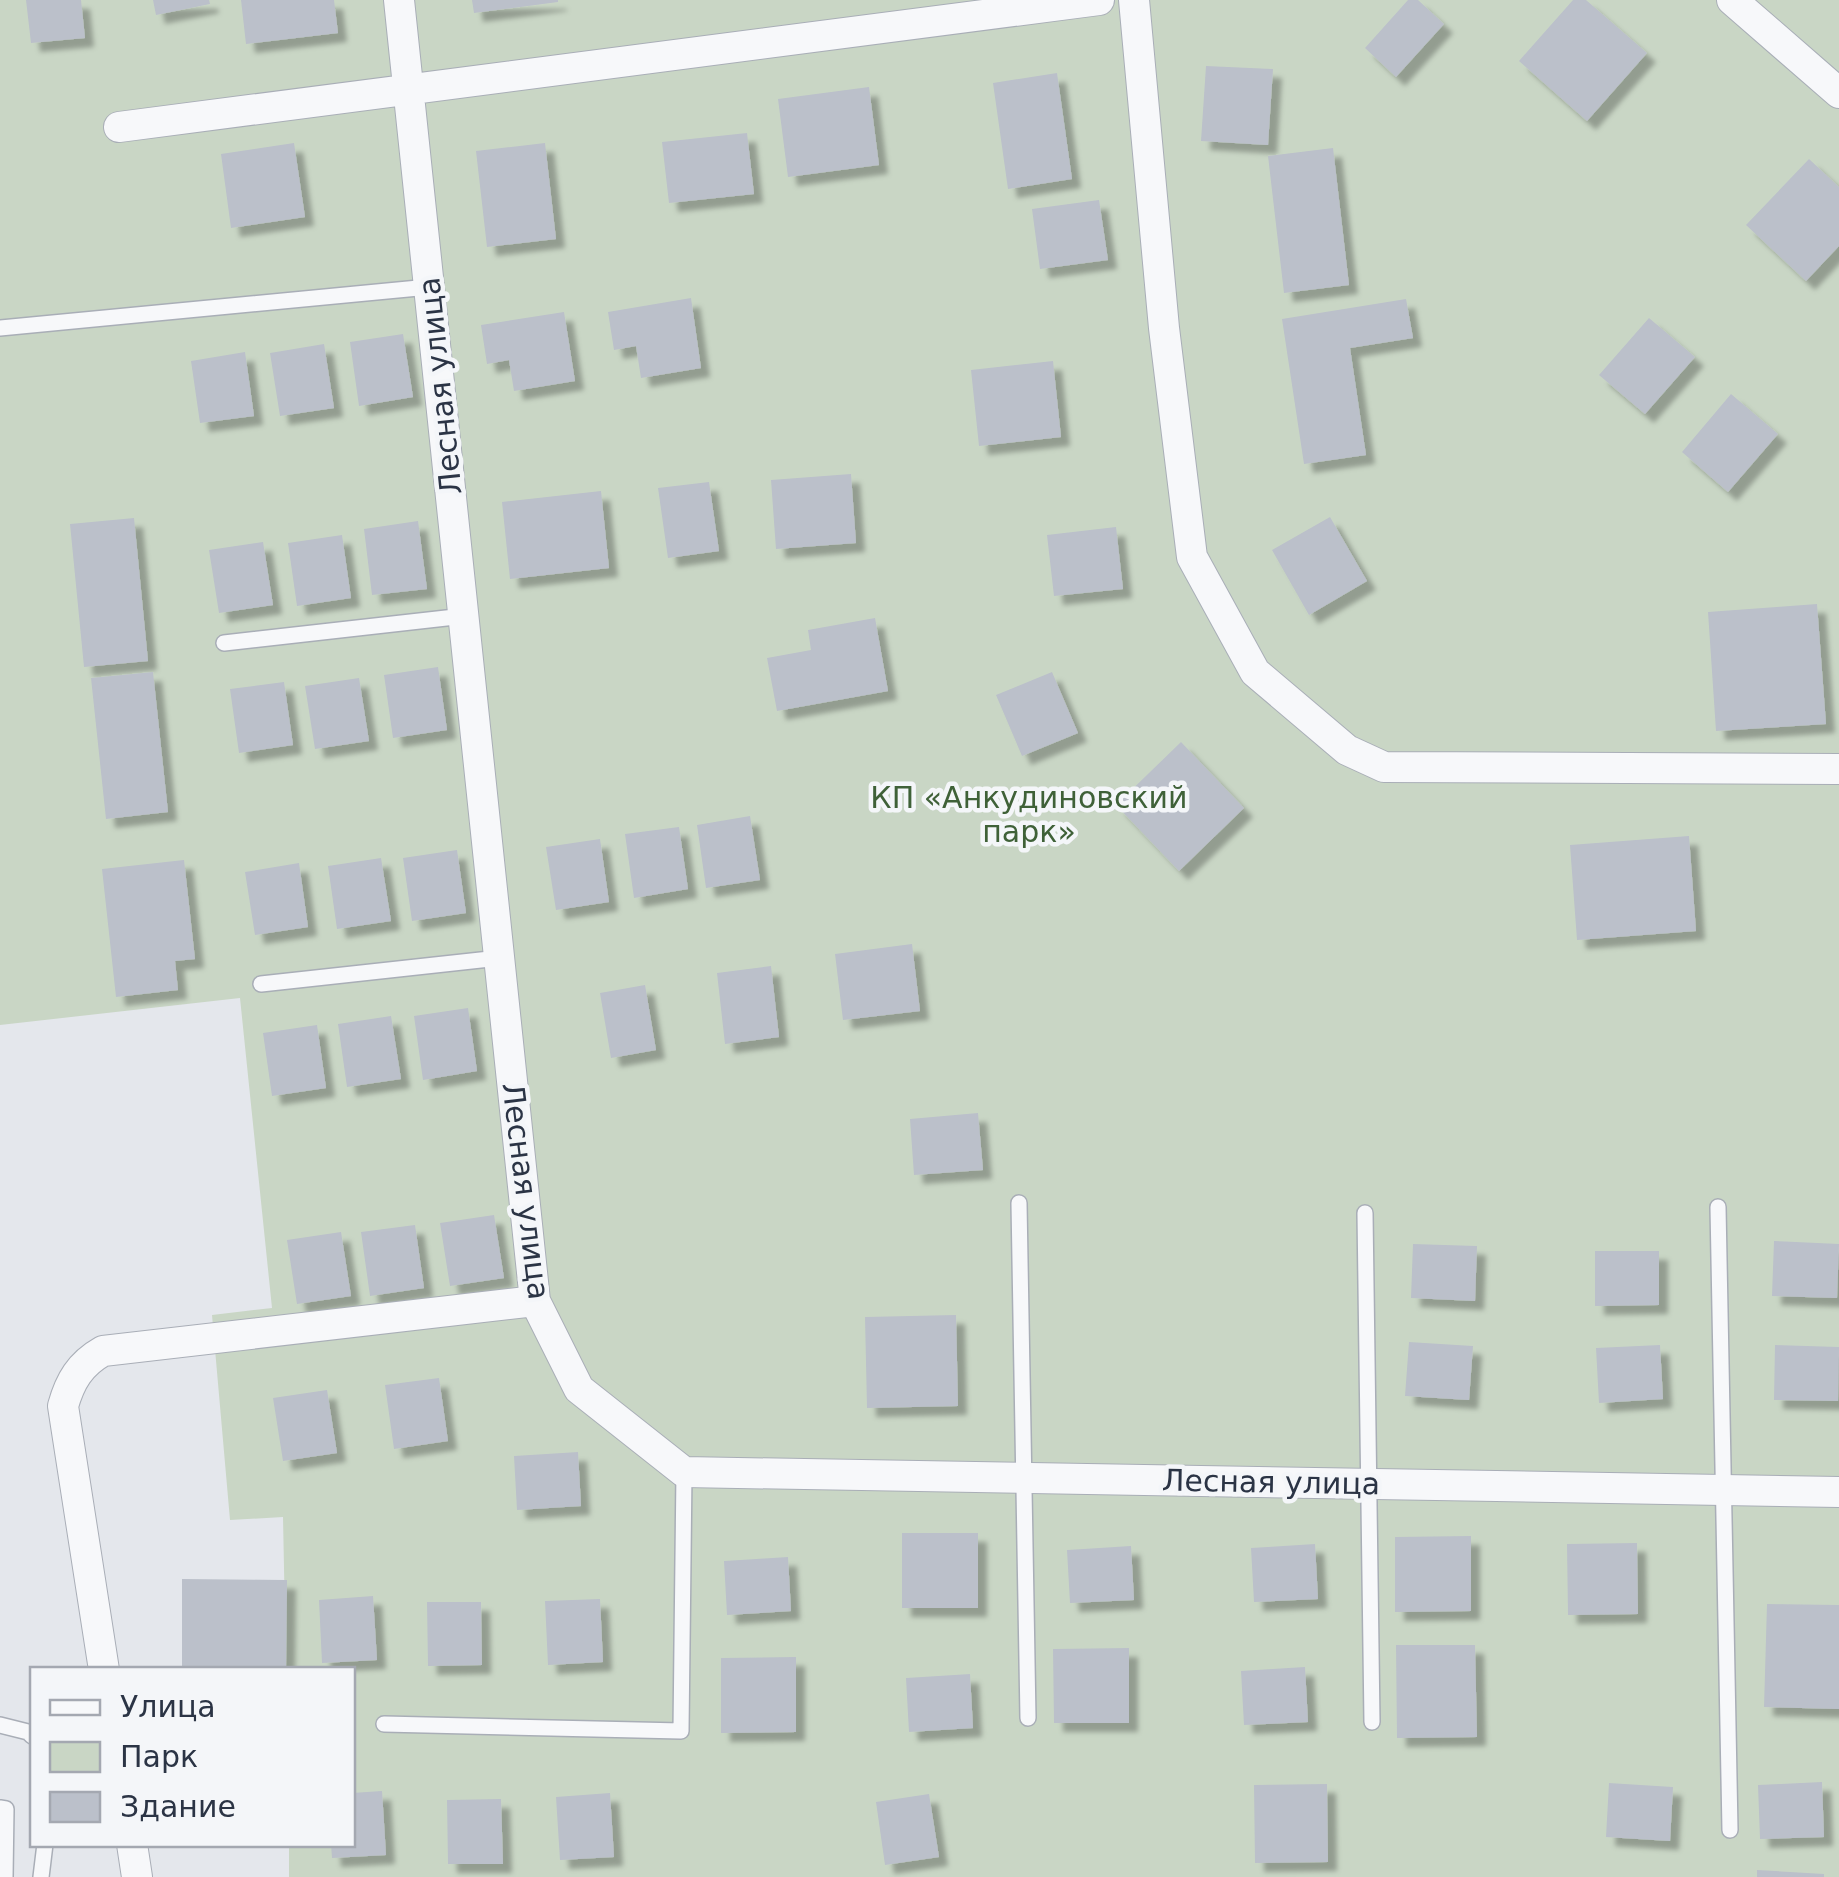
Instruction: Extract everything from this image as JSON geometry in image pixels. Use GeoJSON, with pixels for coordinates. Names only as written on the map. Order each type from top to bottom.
{"type":"FeatureCollection","features":[{"type":"Feature","properties":{"kind":"street","name":"Лесная улица"},"geometry":{"type":"LineString","coordinates":[[399,0],[535,1302],[579,1389],[684,1472],[1839,1492]]}},
{"type":"Feature","properties":{"kind":"street"},"geometry":{"type":"LineString","coordinates":[[119,127],[1099,0]]}},
{"type":"Feature","properties":{"kind":"street"},"geometry":{"type":"LineString","coordinates":[[1134,0],[1164,328],[1192,557],[1255,672],[1347,750],[1384,768],[1839,769]]}},
{"type":"Feature","properties":{"kind":"street"},"geometry":{"type":"LineString","coordinates":[[1732,0],[1838,89]]}},
{"type":"Feature","properties":{"kind":"street"},"geometry":{"type":"LineString","coordinates":[[104,1667],[63,1406],[69,1384],[88,1359],[103,1351],[535,1302]]}},
{"type":"Feature","properties":{"kind":"street"},"geometry":{"type":"LineString","coordinates":[[132,1847],[137,1877]]}},
{"type":"Feature","properties":{"kind":"lane"},"geometry":{"type":"LineString","coordinates":[[0,328],[430,288]]}},
{"type":"Feature","properties":{"kind":"lane"},"geometry":{"type":"LineString","coordinates":[[224,643],[464,616]]}},
{"type":"Feature","properties":{"kind":"lane"},"geometry":{"type":"LineString","coordinates":[[261,984],[499,958]]}},
{"type":"Feature","properties":{"kind":"lane"},"geometry":{"type":"LineString","coordinates":[[1018,1203],[1028,1718]]}},
{"type":"Feature","properties":{"kind":"lane"},"geometry":{"type":"LineString","coordinates":[[1718,1208],[1730,1830]]}},
{"type":"Feature","properties":{"kind":"lane"},"geometry":{"type":"LineString","coordinates":[[1364,1213],[1372,1722]]}},
{"type":"Feature","properties":{"kind":"lane"},"geometry":{"type":"LineString","coordinates":[[384,1724],[681,1730],[684,1472]]}},
{"type":"Feature","properties":{"kind":"lane"},"geometry":{"type":"LineString","coordinates":[[0,1725],[30,1734]]}},
{"type":"Feature","properties":{"kind":"lane"},"geometry":{"type":"LineString","coordinates":[[0,1808],[6,1809],[5,1877]]}},
{"type":"Feature","properties":{"kind":"lane"},"geometry":{"type":"LineString","coordinates":[[42,1877],[45,1847]]}},
{"type":"Feature","properties":{"kind":"green space","name":"КП «Анкудиновский парк»"},"geometry":{"type":"Polygon","coordinates":[[[0,0],[1839,0],[1839,1877],[289,1877],[289,1847],[355,1847],[355,1667],[286,1667],[283,1517],[230,1520],[212,1315],[272,1308],[240,998],[0,1025],[0,0]]]}},
{"type":"Feature","properties":{"kind":"building"},"geometry":{"type":"Polygon","coordinates":[[[26,0],[81,0],[85,38],[31,43],[26,0]]]}},
{"type":"Feature","properties":{"kind":"building"},"geometry":{"type":"Polygon","coordinates":[[[153,0],[209,0],[210,4],[156,15],[153,0]]]}},
{"type":"Feature","properties":{"kind":"building"},"geometry":{"type":"Polygon","coordinates":[[[241,0],[334,0],[338,33],[246,44],[241,0]]]}},
{"type":"Feature","properties":{"kind":"building"},"geometry":{"type":"Polygon","coordinates":[[[472,0],[558,0],[558,2],[474,13],[472,0]]]}},
{"type":"Feature","properties":{"kind":"building"},"geometry":{"type":"Polygon","coordinates":[[[1408,0],[1418,0],[1444,24],[1396,77],[1365,48],[1408,0]]]}},
{"type":"Feature","properties":{"kind":"building"},"geometry":{"type":"Polygon","coordinates":[[[1573,0],[1586,0],[1647,53],[1587,121],[1519,61],[1573,0]]]}},
{"type":"Feature","properties":{"kind":"building"},"geometry":{"type":"Polygon","coordinates":[[[1206,66],[1273,69],[1268,145],[1201,141],[1206,66]]]}},
{"type":"Feature","properties":{"kind":"building"},"geometry":{"type":"Polygon","coordinates":[[[1057,73],[1072,179],[1008,189],[993,83],[1057,73]]]}},
{"type":"Feature","properties":{"kind":"building"},"geometry":{"type":"Polygon","coordinates":[[[869,87],[879,165],[788,177],[778,99],[869,87]]]}},
{"type":"Feature","properties":{"kind":"building"},"geometry":{"type":"Polygon","coordinates":[[[747,133],[754,194],[669,203],[662,142],[747,133]]]}},
{"type":"Feature","properties":{"kind":"building"},"geometry":{"type":"Polygon","coordinates":[[[294,143],[305,217],[231,228],[221,154],[294,143]]]}},
{"type":"Feature","properties":{"kind":"building"},"geometry":{"type":"Polygon","coordinates":[[[545,143],[556,239],[487,247],[476,151],[545,143]]]}},
{"type":"Feature","properties":{"kind":"building"},"geometry":{"type":"Polygon","coordinates":[[[1333,148],[1349,285],[1284,293],[1268,156],[1333,148]]]}},
{"type":"Feature","properties":{"kind":"building"},"geometry":{"type":"Polygon","coordinates":[[[1809,159],[1839,187],[1839,246],[1806,281],[1746,225],[1809,159]]]}},
{"type":"Feature","properties":{"kind":"building"},"geometry":{"type":"Polygon","coordinates":[[[1099,200],[1108,260],[1040,269],[1032,209],[1099,200]]]}},
{"type":"Feature","properties":{"kind":"building"},"geometry":{"type":"Polygon","coordinates":[[[691,298],[701,368],[641,378],[636,346],[614,350],[608,312],[691,298]]]}},
{"type":"Feature","properties":{"kind":"building"},"geometry":{"type":"Polygon","coordinates":[[[1406,299],[1413,338],[1350,348],[1366,455],[1304,464],[1282,319],[1406,299]]]}},
{"type":"Feature","properties":{"kind":"building"},"geometry":{"type":"Polygon","coordinates":[[[564,312],[575,381],[514,391],[509,360],[487,364],[481,325],[564,312]]]}},
{"type":"Feature","properties":{"kind":"building"},"geometry":{"type":"Polygon","coordinates":[[[1649,318],[1695,357],[1645,414],[1599,375],[1649,318]]]}},
{"type":"Feature","properties":{"kind":"building"},"geometry":{"type":"Polygon","coordinates":[[[403,334],[413,397],[359,406],[350,342],[403,334]]]}},
{"type":"Feature","properties":{"kind":"building"},"geometry":{"type":"Polygon","coordinates":[[[324,344],[334,408],[280,416],[270,353],[324,344]]]}},
{"type":"Feature","properties":{"kind":"building"},"geometry":{"type":"Polygon","coordinates":[[[245,352],[254,416],[200,423],[191,361],[245,352]]]}},
{"type":"Feature","properties":{"kind":"building"},"geometry":{"type":"Polygon","coordinates":[[[1053,361],[1061,437],[979,446],[971,370],[1053,361]]]}},
{"type":"Feature","properties":{"kind":"building"},"geometry":{"type":"Polygon","coordinates":[[[1731,394],[1778,434],[1728,492],[1682,452],[1731,394]]]}},
{"type":"Feature","properties":{"kind":"building"},"geometry":{"type":"Polygon","coordinates":[[[851,474],[856,543],[776,549],[771,480],[851,474]]]}},
{"type":"Feature","properties":{"kind":"building"},"geometry":{"type":"Polygon","coordinates":[[[709,482],[719,551],[668,558],[658,488],[709,482]]]}},
{"type":"Feature","properties":{"kind":"building"},"geometry":{"type":"Polygon","coordinates":[[[601,491],[609,568],[510,579],[502,502],[601,491]]]}},
{"type":"Feature","properties":{"kind":"building"},"geometry":{"type":"Polygon","coordinates":[[[1330,517],[1367,581],[1309,615],[1272,550],[1330,517]]]}},
{"type":"Feature","properties":{"kind":"building"},"geometry":{"type":"Polygon","coordinates":[[[134,518],[148,661],[84,667],[70,524],[134,518]]]}},
{"type":"Feature","properties":{"kind":"building"},"geometry":{"type":"Polygon","coordinates":[[[418,521],[427,589],[372,595],[364,529],[418,521]]]}},
{"type":"Feature","properties":{"kind":"building"},"geometry":{"type":"Polygon","coordinates":[[[1116,527],[1123,589],[1054,596],[1047,535],[1116,527]]]}},
{"type":"Feature","properties":{"kind":"building"},"geometry":{"type":"Polygon","coordinates":[[[342,535],[351,598],[297,606],[288,543],[342,535]]]}},
{"type":"Feature","properties":{"kind":"building"},"geometry":{"type":"Polygon","coordinates":[[[263,542],[273,605],[219,613],[209,550],[263,542]]]}},
{"type":"Feature","properties":{"kind":"building"},"geometry":{"type":"Polygon","coordinates":[[[1817,604],[1826,724],[1716,731],[1708,612],[1817,604]]]}},
{"type":"Feature","properties":{"kind":"building"},"geometry":{"type":"Polygon","coordinates":[[[875,618],[888,691],[777,711],[767,658],[811,650],[808,630],[875,618]]]}},
{"type":"Feature","properties":{"kind":"building"},"geometry":{"type":"Polygon","coordinates":[[[438,667],[447,730],[393,738],[384,675],[438,667]]]}},
{"type":"Feature","properties":{"kind":"building"},"geometry":{"type":"Polygon","coordinates":[[[153,672],[168,812],[106,819],[91,678],[153,672]]]}},
{"type":"Feature","properties":{"kind":"building"},"geometry":{"type":"Polygon","coordinates":[[[1052,672],[1078,733],[1022,756],[996,695],[1052,672]]]}},
{"type":"Feature","properties":{"kind":"building"},"geometry":{"type":"Polygon","coordinates":[[[359,678],[369,741],[315,749],[305,686],[359,678]]]}},
{"type":"Feature","properties":{"kind":"building"},"geometry":{"type":"Polygon","coordinates":[[[284,682],[293,745],[239,753],[230,689],[284,682]]]}},
{"type":"Feature","properties":{"kind":"building"},"geometry":{"type":"Polygon","coordinates":[[[1181,742],[1244,808],[1179,871],[1116,805],[1181,742]]]}},
{"type":"Feature","properties":{"kind":"building"},"geometry":{"type":"Polygon","coordinates":[[[750,816],[760,880],[706,888],[697,825],[750,816]]]}},
{"type":"Feature","properties":{"kind":"building"},"geometry":{"type":"Polygon","coordinates":[[[679,827],[688,889],[634,898],[625,834],[679,827]]]}},
{"type":"Feature","properties":{"kind":"building"},"geometry":{"type":"Polygon","coordinates":[[[1689,836],[1696,931],[1577,940],[1570,845],[1689,836]]]}},
{"type":"Feature","properties":{"kind":"building"},"geometry":{"type":"Polygon","coordinates":[[[600,839],[609,902],[556,910],[546,847],[600,839]]]}},
{"type":"Feature","properties":{"kind":"building"},"geometry":{"type":"Polygon","coordinates":[[[457,850],[466,913],[412,921],[403,858],[457,850]]]}},
{"type":"Feature","properties":{"kind":"building"},"geometry":{"type":"Polygon","coordinates":[[[381,858],[391,921],[337,929],[328,866],[381,858]]]}},
{"type":"Feature","properties":{"kind":"building"},"geometry":{"type":"Polygon","coordinates":[[[184,860],[195,959],[175,961],[178,990],[116,997],[102,869],[184,860]]]}},
{"type":"Feature","properties":{"kind":"building"},"geometry":{"type":"Polygon","coordinates":[[[299,863],[308,927],[255,935],[245,872],[299,863]]]}},
{"type":"Feature","properties":{"kind":"building"},"geometry":{"type":"Polygon","coordinates":[[[912,944],[920,1011],[843,1020],[835,954],[912,944]]]}},
{"type":"Feature","properties":{"kind":"building"},"geometry":{"type":"Polygon","coordinates":[[[771,966],[779,1037],[725,1044],[717,973],[771,966]]]}},
{"type":"Feature","properties":{"kind":"building"},"geometry":{"type":"Polygon","coordinates":[[[645,985],[656,1050],[611,1058],[600,993],[645,985]]]}},
{"type":"Feature","properties":{"kind":"building"},"geometry":{"type":"Polygon","coordinates":[[[468,1008],[477,1071],[423,1080],[414,1016],[468,1008]]]}},
{"type":"Feature","properties":{"kind":"building"},"geometry":{"type":"Polygon","coordinates":[[[391,1016],[401,1079],[347,1087],[338,1024],[391,1016]]]}},
{"type":"Feature","properties":{"kind":"building"},"geometry":{"type":"Polygon","coordinates":[[[317,1025],[326,1088],[272,1096],[263,1033],[317,1025]]]}},
{"type":"Feature","properties":{"kind":"building"},"geometry":{"type":"Polygon","coordinates":[[[978,1113],[983,1170],[914,1175],[910,1119],[978,1113]]]}},
{"type":"Feature","properties":{"kind":"building"},"geometry":{"type":"Polygon","coordinates":[[[494,1215],[504,1278],[450,1286],[440,1223],[494,1215]]]}},
{"type":"Feature","properties":{"kind":"building"},"geometry":{"type":"Polygon","coordinates":[[[415,1225],[424,1288],[370,1296],[361,1232],[415,1225]]]}},
{"type":"Feature","properties":{"kind":"building"},"geometry":{"type":"Polygon","coordinates":[[[341,1232],[351,1296],[297,1304],[287,1240],[341,1232]]]}},
{"type":"Feature","properties":{"kind":"building"},"geometry":{"type":"Polygon","coordinates":[[[1774,1241],[1839,1244],[1837,1298],[1772,1296],[1774,1241]]]}},
{"type":"Feature","properties":{"kind":"building"},"geometry":{"type":"Polygon","coordinates":[[[1413,1244],[1477,1246],[1475,1301],[1411,1298],[1413,1244]]]}},
{"type":"Feature","properties":{"kind":"building"},"geometry":{"type":"Polygon","coordinates":[[[1595,1251],[1659,1251],[1659,1305],[1595,1306],[1595,1251]]]}},
{"type":"Feature","properties":{"kind":"building"},"geometry":{"type":"Polygon","coordinates":[[[956,1315],[958,1406],[867,1408],[865,1317],[956,1315]]]}},
{"type":"Feature","properties":{"kind":"building"},"geometry":{"type":"Polygon","coordinates":[[[1409,1342],[1473,1346],[1469,1400],[1405,1396],[1409,1342]]]}},
{"type":"Feature","properties":{"kind":"building"},"geometry":{"type":"Polygon","coordinates":[[[1660,1345],[1663,1399],[1599,1403],[1596,1348],[1660,1345]]]}},
{"type":"Feature","properties":{"kind":"building"},"geometry":{"type":"Polygon","coordinates":[[[1775,1345],[1839,1347],[1838,1401],[1774,1400],[1775,1345]]]}},
{"type":"Feature","properties":{"kind":"building"},"geometry":{"type":"Polygon","coordinates":[[[439,1378],[448,1441],[394,1449],[385,1385],[439,1378]]]}},
{"type":"Feature","properties":{"kind":"building"},"geometry":{"type":"Polygon","coordinates":[[[327,1390],[337,1453],[283,1461],[273,1398],[327,1390]]]}},
{"type":"Feature","properties":{"kind":"building"},"geometry":{"type":"Polygon","coordinates":[[[578,1452],[581,1506],[517,1510],[514,1456],[578,1452]]]}},
{"type":"Feature","properties":{"kind":"building"},"geometry":{"type":"Polygon","coordinates":[[[902,1533],[978,1533],[978,1608],[902,1608],[902,1533]]]}},
{"type":"Feature","properties":{"kind":"building"},"geometry":{"type":"Polygon","coordinates":[[[1471,1536],[1471,1611],[1395,1612],[1395,1537],[1471,1536]]]}},
{"type":"Feature","properties":{"kind":"building"},"geometry":{"type":"Polygon","coordinates":[[[1637,1543],[1638,1614],[1568,1615],[1567,1544],[1637,1543]]]}},
{"type":"Feature","properties":{"kind":"building"},"geometry":{"type":"Polygon","coordinates":[[[1315,1544],[1318,1599],[1254,1602],[1251,1548],[1315,1544]]]}},
{"type":"Feature","properties":{"kind":"building"},"geometry":{"type":"Polygon","coordinates":[[[1131,1546],[1134,1600],[1070,1603],[1067,1550],[1131,1546]]]}},
{"type":"Feature","properties":{"kind":"building"},"geometry":{"type":"Polygon","coordinates":[[[788,1557],[791,1611],[727,1615],[724,1561],[788,1557]]]}},
{"type":"Feature","properties":{"kind":"building"},"geometry":{"type":"Polygon","coordinates":[[[182,1579],[287,1580],[286,1667],[182,1667],[182,1579]]]}},
{"type":"Feature","properties":{"kind":"building"},"geometry":{"type":"Polygon","coordinates":[[[373,1596],[377,1660],[322,1663],[319,1600],[373,1596]]]}},
{"type":"Feature","properties":{"kind":"building"},"geometry":{"type":"Polygon","coordinates":[[[600,1599],[603,1662],[548,1665],[545,1601],[600,1599]]]}},
{"type":"Feature","properties":{"kind":"building"},"geometry":{"type":"Polygon","coordinates":[[[427,1602],[481,1602],[482,1665],[428,1666],[427,1602]]]}},
{"type":"Feature","properties":{"kind":"building"},"geometry":{"type":"Polygon","coordinates":[[[1767,1604],[1839,1605],[1839,1709],[1764,1707],[1767,1604]]]}},
{"type":"Feature","properties":{"kind":"building"},"geometry":{"type":"Polygon","coordinates":[[[1396,1645],[1475,1645],[1477,1737],[1397,1738],[1396,1645]]]}},
{"type":"Feature","properties":{"kind":"building"},"geometry":{"type":"Polygon","coordinates":[[[1129,1648],[1129,1723],[1054,1723],[1053,1649],[1129,1648]]]}},
{"type":"Feature","properties":{"kind":"building"},"geometry":{"type":"Polygon","coordinates":[[[796,1657],[796,1732],[721,1733],[721,1658],[796,1657]]]}},
{"type":"Feature","properties":{"kind":"building"},"geometry":{"type":"Polygon","coordinates":[[[1305,1667],[1308,1722],[1244,1725],[1241,1671],[1305,1667]]]}},
{"type":"Feature","properties":{"kind":"building"},"geometry":{"type":"Polygon","coordinates":[[[970,1674],[973,1728],[909,1732],[906,1678],[970,1674]]]}},
{"type":"Feature","properties":{"kind":"building"},"geometry":{"type":"Polygon","coordinates":[[[1822,1782],[1824,1837],[1760,1839],[1758,1785],[1822,1782]]]}},
{"type":"Feature","properties":{"kind":"building"},"geometry":{"type":"Polygon","coordinates":[[[1609,1783],[1673,1787],[1670,1841],[1606,1837],[1609,1783]]]}},
{"type":"Feature","properties":{"kind":"building"},"geometry":{"type":"Polygon","coordinates":[[[1327,1784],[1328,1862],[1255,1863],[1254,1785],[1327,1784]]]}},
{"type":"Feature","properties":{"kind":"building"},"geometry":{"type":"Polygon","coordinates":[[[382,1791],[386,1855],[332,1858],[331,1847],[355,1847],[355,1793],[382,1791]]]}},
{"type":"Feature","properties":{"kind":"building"},"geometry":{"type":"Polygon","coordinates":[[[610,1793],[614,1857],[560,1860],[556,1797],[610,1793]]]}},
{"type":"Feature","properties":{"kind":"building"},"geometry":{"type":"Polygon","coordinates":[[[929,1794],[939,1857],[885,1865],[876,1802],[929,1794]]]}},
{"type":"Feature","properties":{"kind":"building"},"geometry":{"type":"Polygon","coordinates":[[[501,1799],[503,1864],[448,1864],[447,1800],[501,1799]]]}},
{"type":"Feature","properties":{"kind":"building"},"geometry":{"type":"Polygon","coordinates":[[[1757,1870],[1824,1874],[1824,1877],[1757,1877],[1757,1870]]]}}]}
